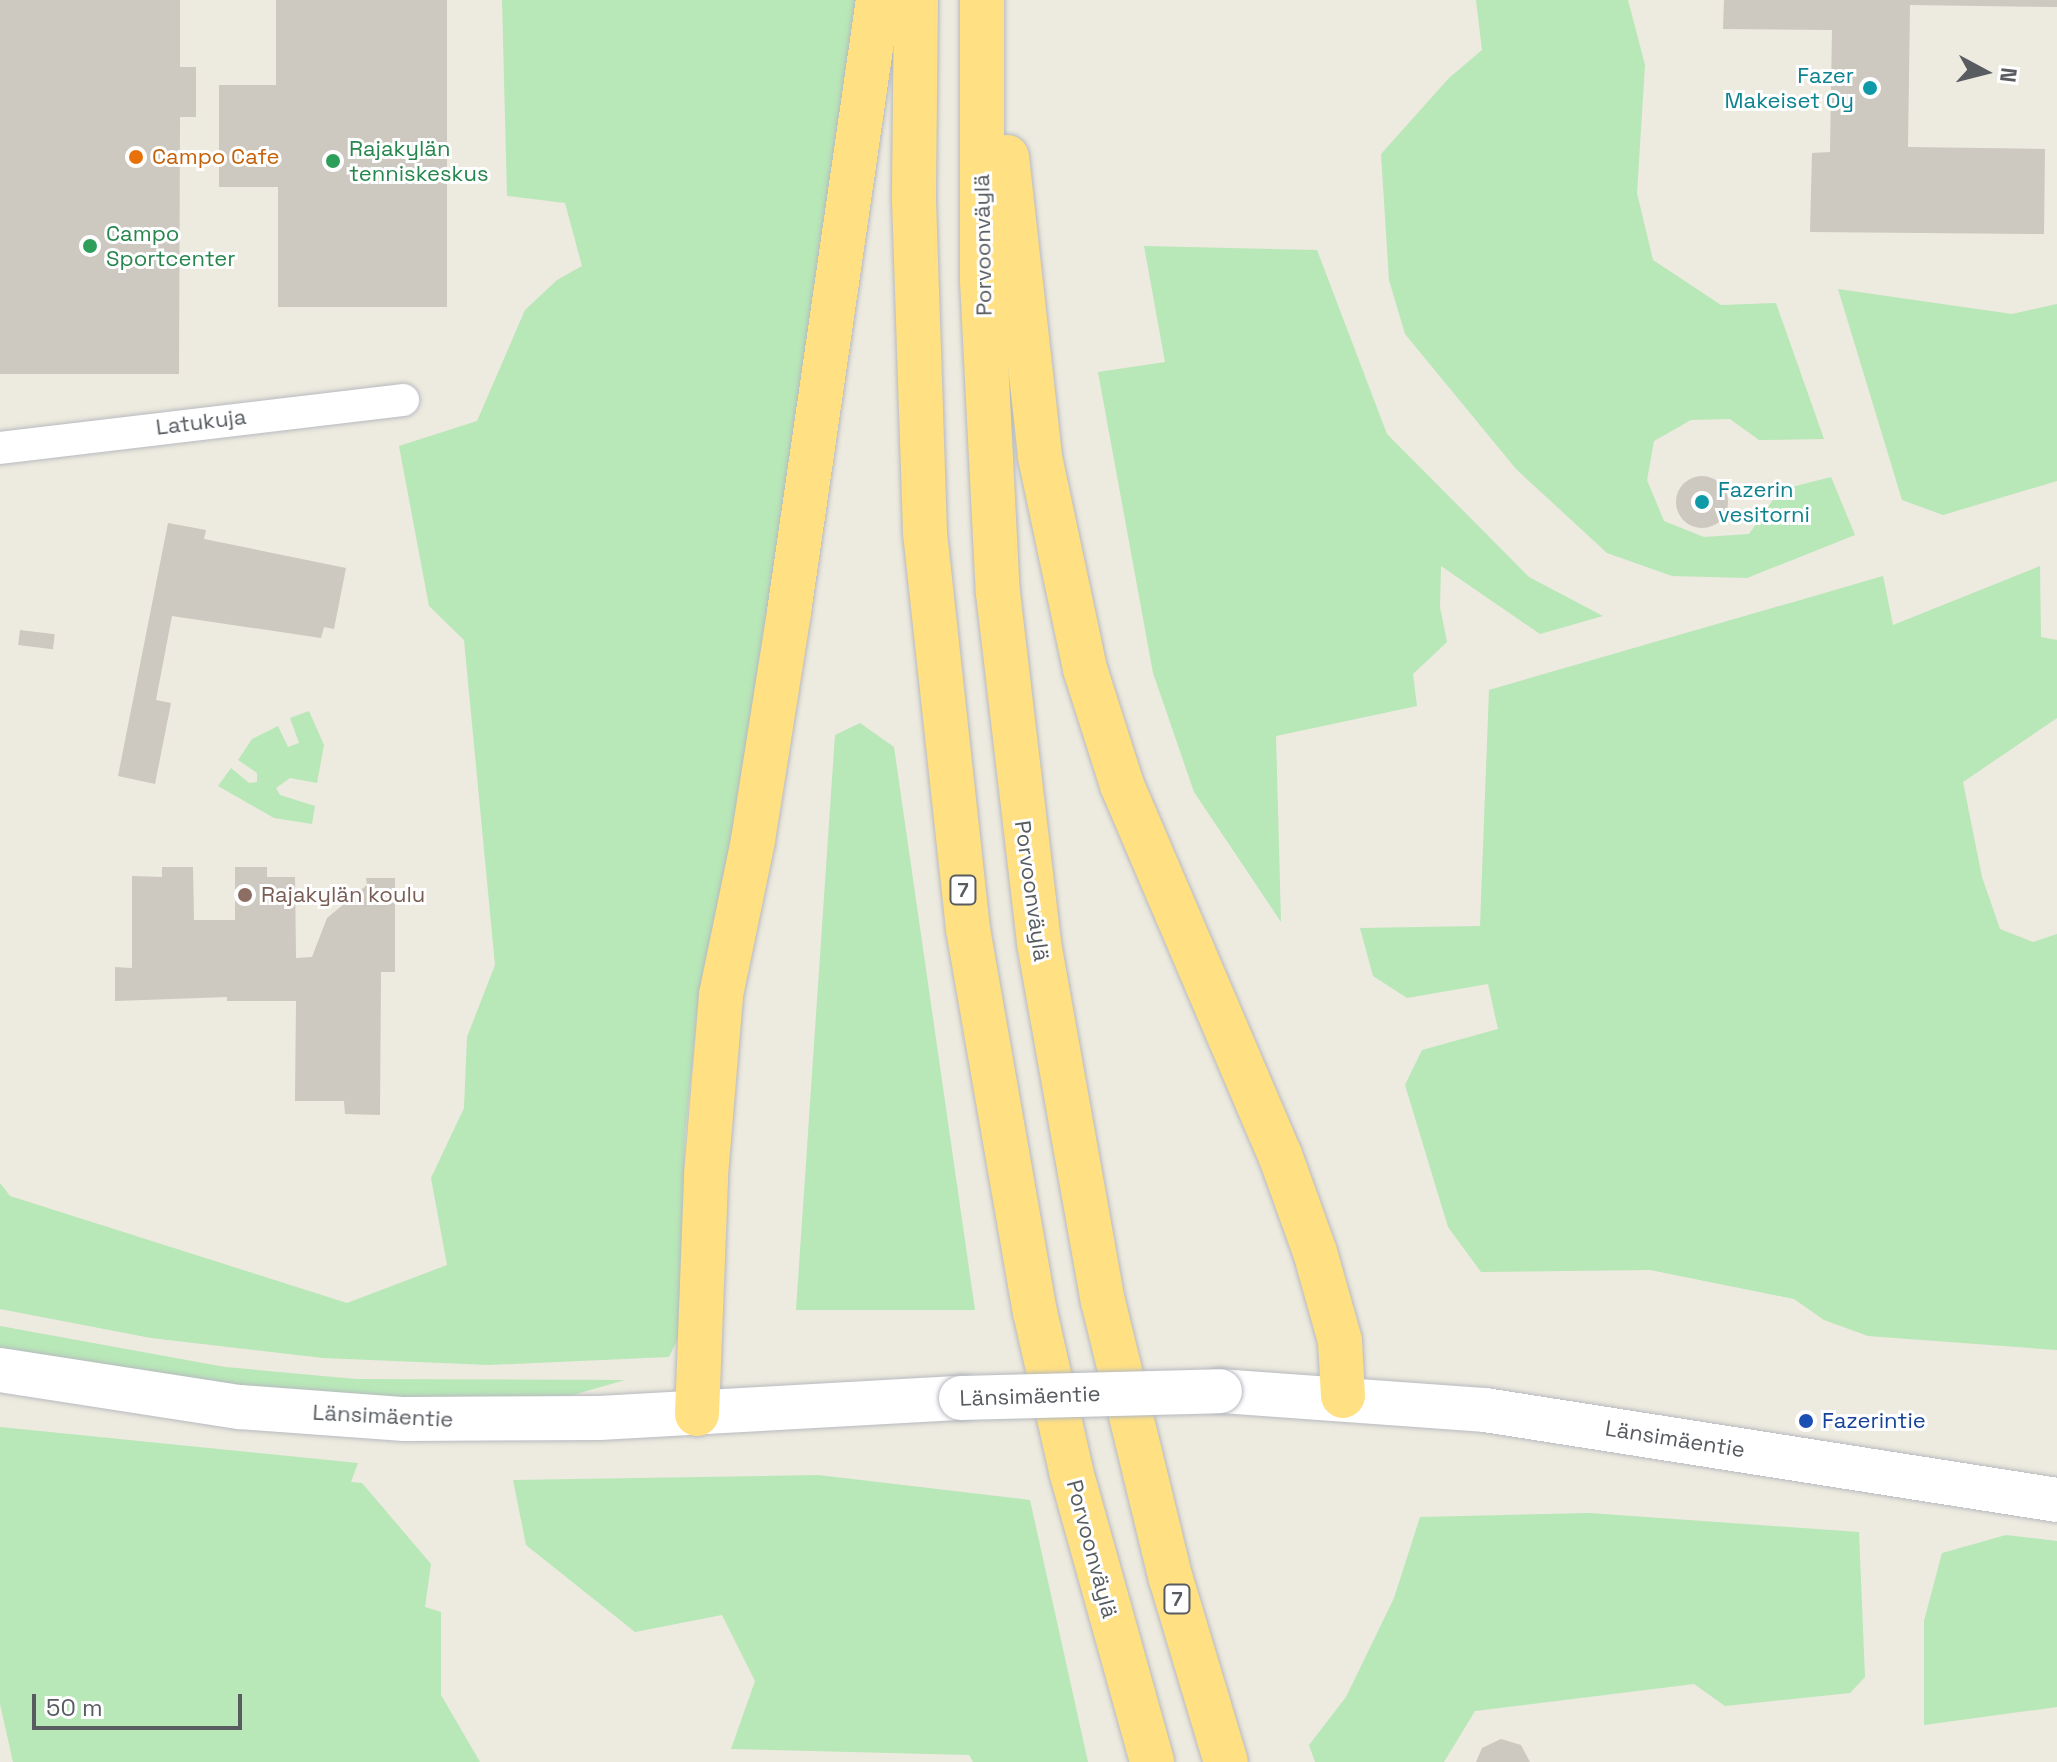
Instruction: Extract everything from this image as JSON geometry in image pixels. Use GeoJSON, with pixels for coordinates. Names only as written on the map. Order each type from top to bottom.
{"type":"FeatureCollection","features":[{"type":"Feature","properties":{"kind":"highway"},"geometry":{"type":"LineString","coordinates":[[697,1414],[706,1175],[721,995],[784,642],[878,0]]}},
{"type":"Feature","properties":{"kind":"highway","name":"Porvoonväylä"},"geometry":{"type":"LineString","coordinates":[[916,0],[914,215],[925,533],[968,929],[1042,1341],[1071,1471],[1152,1762]]}},
{"type":"Feature","properties":{"kind":"highway","name":"Porvoonväylä"},"geometry":{"type":"LineString","coordinates":[[982,0],[982,281],[995,533],[1016,768],[1039,943],[1070,1132],[1117,1360],[1171,1579],[1226,1762]]}},
{"type":"Feature","properties":{"kind":"highway"},"geometry":{"type":"LineString","coordinates":[[991,0],[1040,457],[1085,669],[1122,785],[1280,1155],[1315,1252],[1340,1341],[1343,1396]]}},
{"type":"Feature","properties":{"kind":"main road","name":"Länsimäentie"},"geometry":{"type":"LineString","coordinates":[[0,1370],[240,1407],[350,1416],[481,1420],[697,1414],[961,1398],[1220,1391],[1343,1396],[1672,1437],[2057,1500]]}},
{"type":"Feature","properties":{"kind":"street","name":"Latukuja"},"geometry":{"type":"LineString","coordinates":[[0,448],[403,400]]}},
{"type":"Feature","properties":{"kind":"green space"},"geometry":{"type":"Polygon","coordinates":[[[502,0],[858,0],[745,786],[699,996],[685,1135],[679,1336],[669,1357],[489,1365],[323,1358],[151,1338],[0,1309],[0,1183],[10,1196],[347,1303],[447,1265],[431,1178],[464,1108],[467,1037],[495,965],[464,640],[429,606],[399,446],[477,421],[525,310],[557,280],[582,266],[565,203],[507,196],[502,0]]]}},
{"type":"Feature","properties":{"kind":"green space"},"geometry":{"type":"Polygon","coordinates":[[[1476,0],[1628,0],[1645,65],[1637,193],[1653,260],[1721,305],[1776,303],[1824,439],[1759,440],[1730,419],[1691,420],[1654,441],[1647,480],[1664,521],[1704,537],[1749,534],[1780,490],[1831,477],[1855,535],[1747,578],[1672,576],[1607,553],[1516,469],[1405,334],[1389,280],[1381,154],[1449,78],[1482,50],[1476,0]]]}},
{"type":"Feature","properties":{"kind":"green space"},"geometry":{"type":"Polygon","coordinates":[[[1144,246],[1317,250],[1387,434],[1529,577],[1603,616],[1540,634],[1441,566],[1440,607],[1447,642],[1413,674],[1417,706],[1276,736],[1281,922],[1194,792],[1153,673],[1098,372],[1165,362],[1144,246]]]}},
{"type":"Feature","properties":{"kind":"green space"},"geometry":{"type":"Polygon","coordinates":[[[1838,289],[2012,314],[2057,304],[2057,481],[1943,515],[1902,500],[1838,289]]]}},
{"type":"Feature","properties":{"kind":"green space"},"geometry":{"type":"Polygon","coordinates":[[[2040,566],[2041,637],[2057,640],[2057,718],[1963,782],[1982,877],[2000,929],[2033,942],[2057,934],[2057,1350],[1868,1336],[1824,1320],[1794,1299],[1650,1270],[1481,1272],[1448,1227],[1405,1085],[1422,1050],[1498,1029],[1488,984],[1407,998],[1373,976],[1360,928],[1480,926],[1489,690],[1883,576],[1893,625],[2040,566]]]}},
{"type":"Feature","properties":{"kind":"green space"},"geometry":{"type":"Polygon","coordinates":[[[309,711],[324,745],[317,783],[290,778],[276,788],[280,795],[315,806],[312,824],[274,818],[218,786],[231,768],[249,783],[257,782],[257,773],[238,760],[252,739],[278,726],[288,747],[299,743],[290,718],[309,711]]]}},
{"type":"Feature","properties":{"kind":"green space"},"geometry":{"type":"Polygon","coordinates":[[[860,723],[894,747],[975,1310],[796,1310],[835,735],[860,723]]]}},
{"type":"Feature","properties":{"kind":"green space"},"geometry":{"type":"Polygon","coordinates":[[[0,1326],[225,1367],[356,1379],[625,1380],[573,1395],[509,1400],[374,1401],[112,1372],[0,1348],[0,1326]]]}},
{"type":"Feature","properties":{"kind":"green space"},"geometry":{"type":"Polygon","coordinates":[[[0,1427],[358,1463],[351,1482],[362,1483],[431,1564],[425,1607],[441,1612],[441,1695],[480,1762],[13,1762],[0,1704],[0,1427]]]}},
{"type":"Feature","properties":{"kind":"green space"},"geometry":{"type":"Polygon","coordinates":[[[818,1475],[1030,1500],[1088,1762],[973,1762],[969,1755],[731,1749],[755,1681],[722,1615],[635,1632],[526,1545],[513,1480],[818,1475]]]}},
{"type":"Feature","properties":{"kind":"green space"},"geometry":{"type":"Polygon","coordinates":[[[1589,1513],[1859,1532],[1865,1677],[1850,1693],[1725,1706],[1694,1684],[1475,1711],[1444,1762],[1315,1762],[1309,1745],[1346,1697],[1394,1598],[1420,1517],[1589,1513]]]}},
{"type":"Feature","properties":{"kind":"green space"},"geometry":{"type":"Polygon","coordinates":[[[2006,1535],[2057,1541],[2057,1707],[1924,1725],[1924,1621],[1942,1553],[2006,1535]]]}},
{"type":"Feature","properties":{"kind":"building","name":"Campo Sportcenter"},"geometry":{"type":"Polygon","coordinates":[[[0,0],[180,0],[180,67],[196,67],[196,117],[180,117],[179,374],[0,374],[0,0]]]}},
{"type":"Feature","properties":{"kind":"building","name":"Rajakylän tenniskeskus"},"geometry":{"type":"Polygon","coordinates":[[[276,0],[447,0],[447,307],[278,307],[278,187],[219,187],[219,85],[276,85],[276,0]]]}},
{"type":"Feature","properties":{"kind":"building","name":"Fazer Makeiset Oy"},"geometry":{"type":"Polygon","coordinates":[[[1724,0],[2057,0],[2057,7],[1910,5],[1908,147],[2045,149],[2044,234],[1810,232],[1812,153],[1830,152],[1832,30],[1723,29],[1724,0]]]}},
{"type":"Feature","properties":{"kind":"building","name":"Fazerin vesitorni"},"geometry":{"type":"Polygon","coordinates":[[[1702,476],[1721,483],[1728,502],[1721,521],[1702,528],[1683,521],[1676,502],[1683,483],[1702,476]]]}},
{"type":"Feature","properties":{"kind":"building"},"geometry":{"type":"Polygon","coordinates":[[[168,523],[206,530],[204,539],[346,568],[334,629],[324,627],[321,638],[172,616],[156,700],[171,703],[155,784],[118,776],[168,523]]]}},
{"type":"Feature","properties":{"kind":"building"},"geometry":{"type":"Polygon","coordinates":[[[20,630],[55,634],[53,649],[18,645],[20,630]]]}},
{"type":"Feature","properties":{"kind":"building"},"geometry":{"type":"Polygon","coordinates":[[[162,867],[193,867],[194,920],[235,920],[235,867],[267,867],[267,877],[295,877],[296,958],[312,957],[327,918],[367,885],[366,878],[395,878],[395,972],[381,972],[380,1115],[345,1114],[344,1101],[295,1101],[296,1001],[227,1001],[227,997],[115,1001],[115,967],[132,968],[132,876],[162,877],[162,867]]]}},
{"type":"Feature","properties":{"kind":"building"},"geometry":{"type":"Polygon","coordinates":[[[1501,1739],[1521,1745],[1530,1762],[1476,1762],[1482,1748],[1501,1739]]]}},
{"type":"Feature","properties":{"kind":"place","name":"Fazer Makeiset Oy"},"geometry":{"type":"Point","coordinates":[1870,88]}},
{"type":"Feature","properties":{"kind":"place","name":"Campo Cafe"},"geometry":{"type":"Point","coordinates":[136,157]}},
{"type":"Feature","properties":{"kind":"place","name":"Rajakylän tenniskeskus"},"geometry":{"type":"Point","coordinates":[333,161]}},
{"type":"Feature","properties":{"kind":"place","name":"Campo Sportcenter"},"geometry":{"type":"Point","coordinates":[90,246]}},
{"type":"Feature","properties":{"kind":"place","name":"Fazerin vesitorni"},"geometry":{"type":"Point","coordinates":[1702,502]}},
{"type":"Feature","properties":{"kind":"place","name":"Rajakylän koulu"},"geometry":{"type":"Point","coordinates":[245,895]}},
{"type":"Feature","properties":{"kind":"place","name":"Fazerintie"},"geometry":{"type":"Point","coordinates":[1806,1421]}}]}
